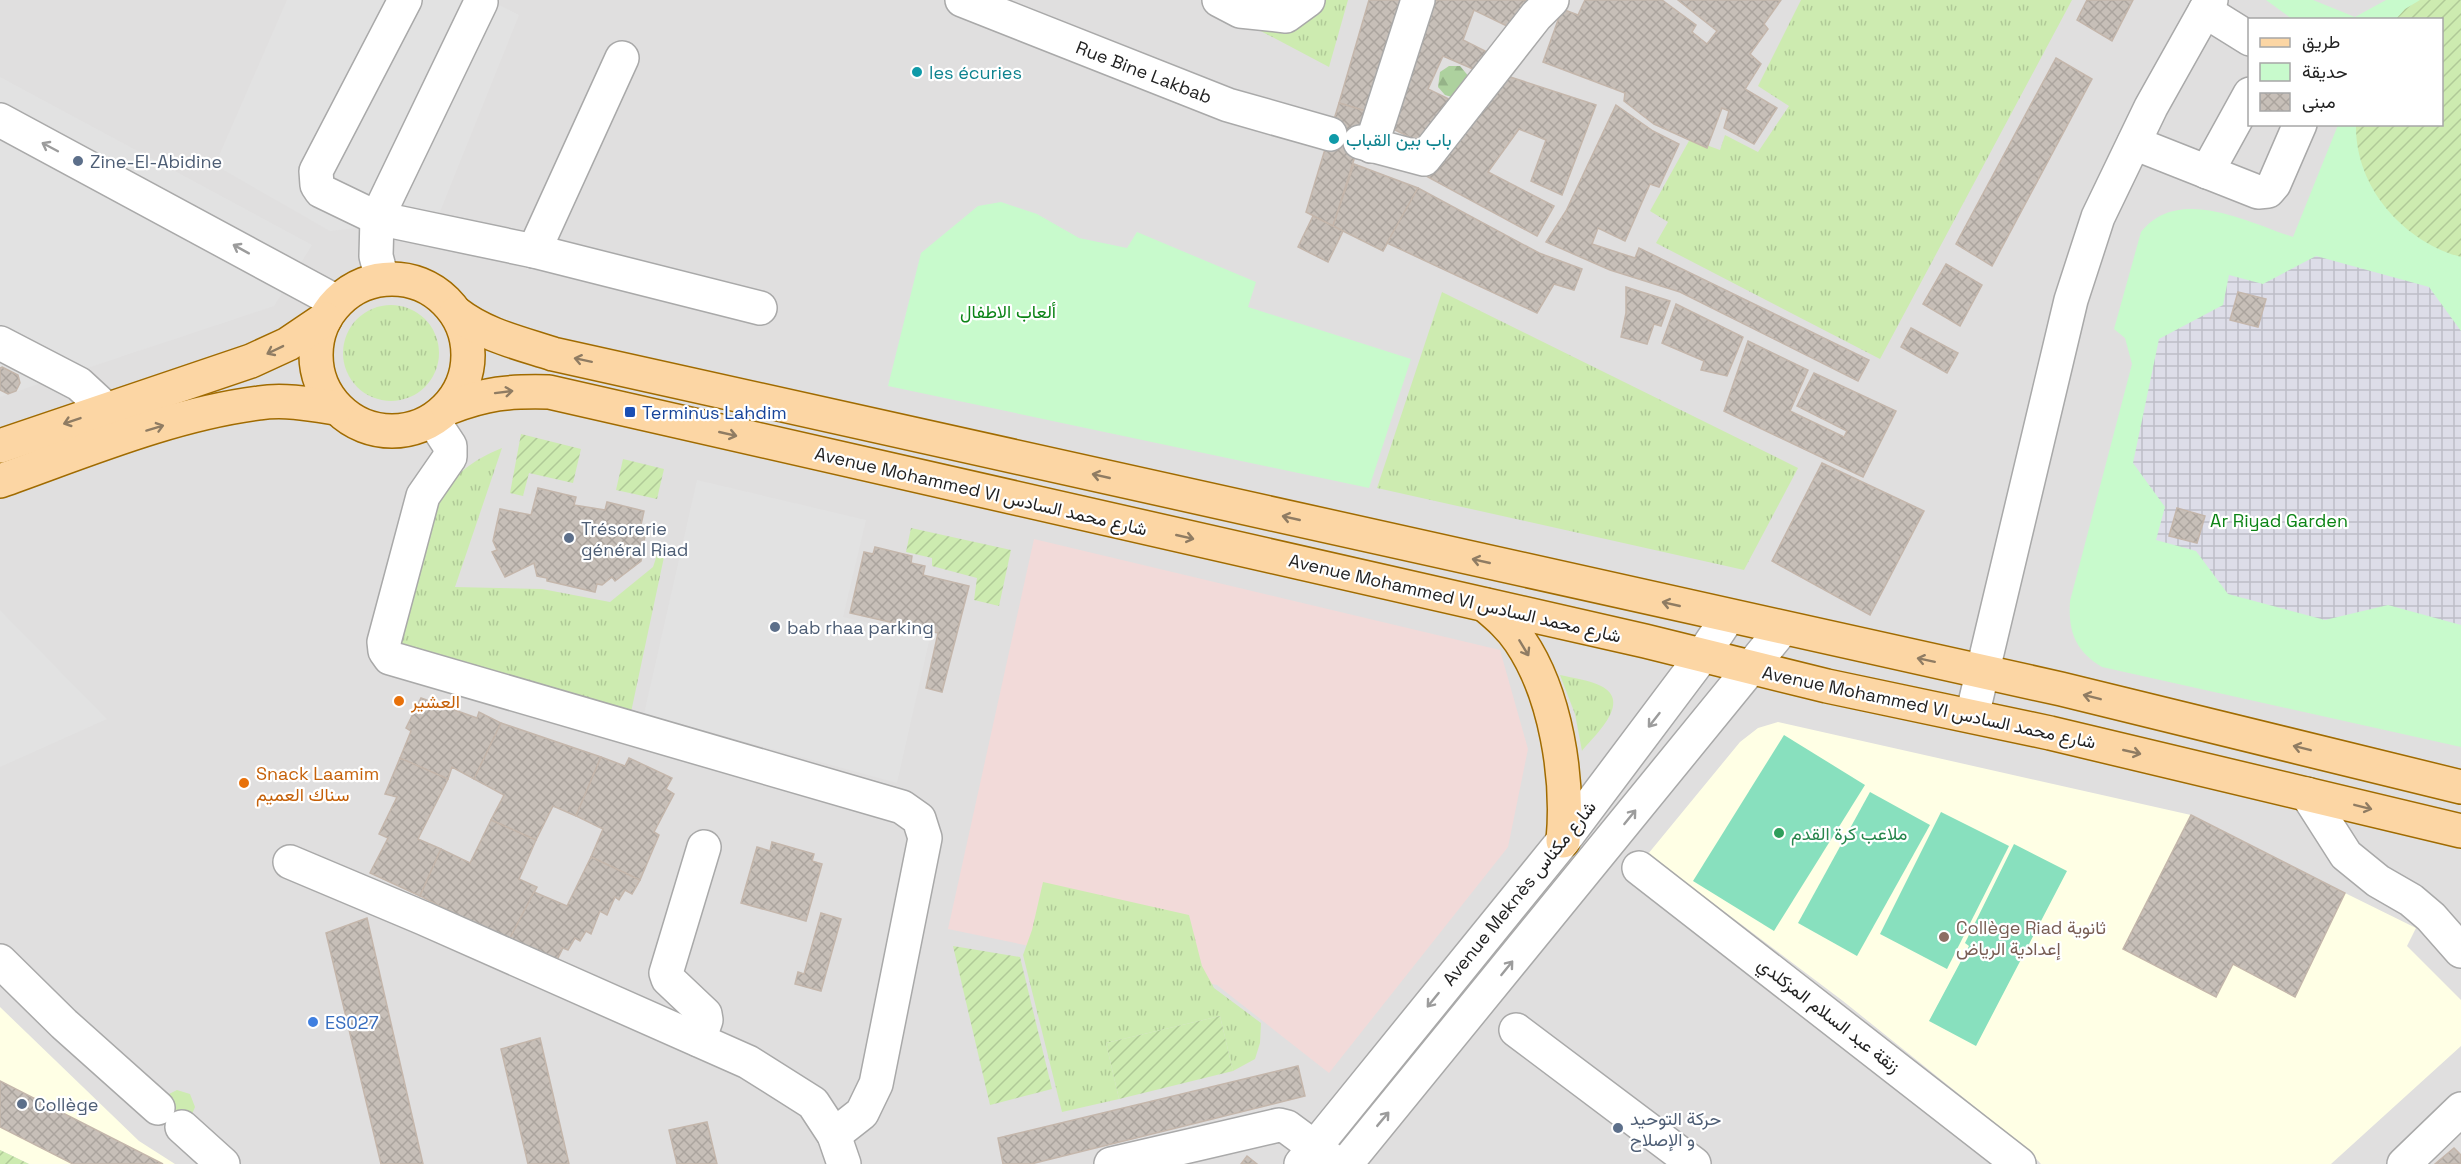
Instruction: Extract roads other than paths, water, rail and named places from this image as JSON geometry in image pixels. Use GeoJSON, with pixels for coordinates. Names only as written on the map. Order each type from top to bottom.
{"type":"FeatureCollection","features":[{"type":"Feature","properties":{"kind":"main road"},"geometry":{"type":"LineString","coordinates":[[0,446],[251,361],[288,344],[368,282],[403,279],[424,285],[442,297],[472,326],[498,337],[553,354],[1983,672],[2461,787]]}},
{"type":"Feature","properties":{"kind":"main road"},"geometry":{"type":"LineString","coordinates":[[331,311],[317,342],[316,365],[323,388],[336,408],[365,428],[390,432],[416,429],[441,414],[462,387],[469,362],[466,336],[456,313]]}},
{"type":"Feature","properties":{"kind":"main road","name":"Avenue Mohammed VI شارع محمد السادس"},"geometry":{"type":"LineString","coordinates":[[441,414],[483,395],[513,391],[549,392],[1485,605],[1750,669],[1972,716],[2461,831]]}},
{"type":"Feature","properties":{"kind":"main road"},"geometry":{"type":"LineString","coordinates":[[0,481],[102,444],[222,410],[260,402],[297,402],[336,408]]}},
{"type":"Feature","properties":{"kind":"main road"},"geometry":{"type":"LineString","coordinates":[[1485,605],[1508,625],[1521,642],[1540,681],[1551,715],[1564,783],[1563,841]]}},
{"type":"Feature","properties":{"kind":"street"},"geometry":{"type":"LineString","coordinates":[[405,0],[316,171],[317,185],[321,191],[377,218],[534,251],[760,308]]}},
{"type":"Feature","properties":{"kind":"street","name":"Rue Bine Lakbab"},"geometry":{"type":"LineString","coordinates":[[962,0],[1228,105],[1424,159],[1536,16],[1552,0]]}},
{"type":"Feature","properties":{"kind":"street"},"geometry":{"type":"LineString","coordinates":[[1219,0],[1240,11],[1286,16],[1308,0]]}},
{"type":"Feature","properties":{"kind":"street"},"geometry":{"type":"LineString","coordinates":[[1354,141],[1418,0]]}},
{"type":"Feature","properties":{"kind":"street"},"geometry":{"type":"LineString","coordinates":[[382,279],[375,248],[377,218],[481,2]]}},
{"type":"Feature","properties":{"kind":"street"},"geometry":{"type":"LineString","coordinates":[[1972,716],[2071,300],[2098,217],[2134,143],[2208,5],[2248,37]]}},
{"type":"Feature","properties":{"kind":"street"},"geometry":{"type":"LineString","coordinates":[[534,251],[622,58]]}},
{"type":"Feature","properties":{"kind":"street"},"geometry":{"type":"LineString","coordinates":[[2207,172],[2248,98]]}},
{"type":"Feature","properties":{"kind":"street"},"geometry":{"type":"LineString","coordinates":[[0,120],[292,277],[331,311]]}},
{"type":"Feature","properties":{"kind":"street"},"geometry":{"type":"LineString","coordinates":[[2134,143],[2258,192],[2268,190],[2274,184],[2299,126]]}},
{"type":"Feature","properties":{"kind":"street"},"geometry":{"type":"LineString","coordinates":[[0,343],[80,384],[106,409]]}},
{"type":"Feature","properties":{"kind":"street"},"geometry":{"type":"LineString","coordinates":[[441,414],[450,446],[450,457],[423,496],[384,642],[385,651],[390,658],[902,807],[919,819],[925,838],[876,1084],[839,1150]]}},
{"type":"Feature","properties":{"kind":"street","name":"Avenue Meknès شارع مكناس"},"geometry":{"type":"LineString","coordinates":[[1318,1158],[1563,841],[1702,656],[1728,617]]}},
{"type":"Feature","properties":{"kind":"street","name":"Avenue Meknès شارع مكناس"},"geometry":{"type":"LineString","coordinates":[[1346,1164],[1784,628]]}},
{"type":"Feature","properties":{"kind":"street"},"geometry":{"type":"LineString","coordinates":[[1675,692],[1718,708]]}},
{"type":"Feature","properties":{"kind":"street"},"geometry":{"type":"LineString","coordinates":[[2307,794],[2346,855],[2378,881],[2410,900],[2431,917],[2461,951]]}},
{"type":"Feature","properties":{"kind":"street"},"geometry":{"type":"LineString","coordinates":[[699,1040],[706,1020],[705,1014],[668,979],[666,973],[704,847]]}},
{"type":"Feature","properties":{"kind":"street"},"geometry":{"type":"LineString","coordinates":[[290,862],[423,918],[748,1062],[813,1103],[839,1150]]}},
{"type":"Feature","properties":{"kind":"street","name":"زنقة عبد السلام المزكلدي"},"geometry":{"type":"LineString","coordinates":[[1639,867],[2019,1164]]}},
{"type":"Feature","properties":{"kind":"street"},"geometry":{"type":"LineString","coordinates":[[0,961],[64,1024],[216,1162]]}},
{"type":"Feature","properties":{"kind":"street"},"geometry":{"type":"LineString","coordinates":[[1516,1030],[1694,1164]]}},
{"type":"Feature","properties":{"kind":"street"},"geometry":{"type":"LineString","coordinates":[[2404,1164],[2457,1121]]}},
{"type":"Feature","properties":{"kind":"street"},"geometry":{"type":"LineString","coordinates":[[1111,1164],[1271,1125],[1287,1126],[1318,1158]]}},
{"type":"Feature","properties":{"kind":"place","name":"les écuries"},"geometry":{"type":"Point","coordinates":[917,72]}},
{"type":"Feature","properties":{"kind":"place","name":"باب بين القباب"},"geometry":{"type":"Point","coordinates":[1334,139]}},
{"type":"Feature","properties":{"kind":"place","name":"Zine-El-Abidine"},"geometry":{"type":"Point","coordinates":[78,161]}},
{"type":"Feature","properties":{"kind":"place","name":"Terminus Lahdim"},"geometry":{"type":"Point","coordinates":[630,412]}},
{"type":"Feature","properties":{"kind":"place","name":"Trésorerie général Riad"},"geometry":{"type":"Point","coordinates":[569,538]}},
{"type":"Feature","properties":{"kind":"place","name":"bab rhaa parking"},"geometry":{"type":"Point","coordinates":[775,627]}},
{"type":"Feature","properties":{"kind":"place","name":"العشير"},"geometry":{"type":"Point","coordinates":[399,701]}},
{"type":"Feature","properties":{"kind":"place","name":"Snack Laamim سناك العميم"},"geometry":{"type":"Point","coordinates":[244,783]}},
{"type":"Feature","properties":{"kind":"place","name":"ملاعب كرة القدم"},"geometry":{"type":"Point","coordinates":[1779,833]}},
{"type":"Feature","properties":{"kind":"place","name":"Collège Riad ثانوية إعدادية الرياض"},"geometry":{"type":"Point","coordinates":[1944,937]}},
{"type":"Feature","properties":{"kind":"place","name":"ES027"},"geometry":{"type":"Point","coordinates":[313,1022]}},
{"type":"Feature","properties":{"kind":"place","name":"Collège"},"geometry":{"type":"Point","coordinates":[22,1104]}},
{"type":"Feature","properties":{"kind":"place","name":"حركة التوحيد و الإصلاح"},"geometry":{"type":"Point","coordinates":[1618,1128]}},
{"type":"Feature","properties":{"kind":"park label","name":"ألعاب الاطفال"},"geometry":{"type":"Point","coordinates":[1008,311]}},
{"type":"Feature","properties":{"kind":"park label","name":"Ar Riyad Garden"},"geometry":{"type":"Point","coordinates":[2279,520]}}]}
